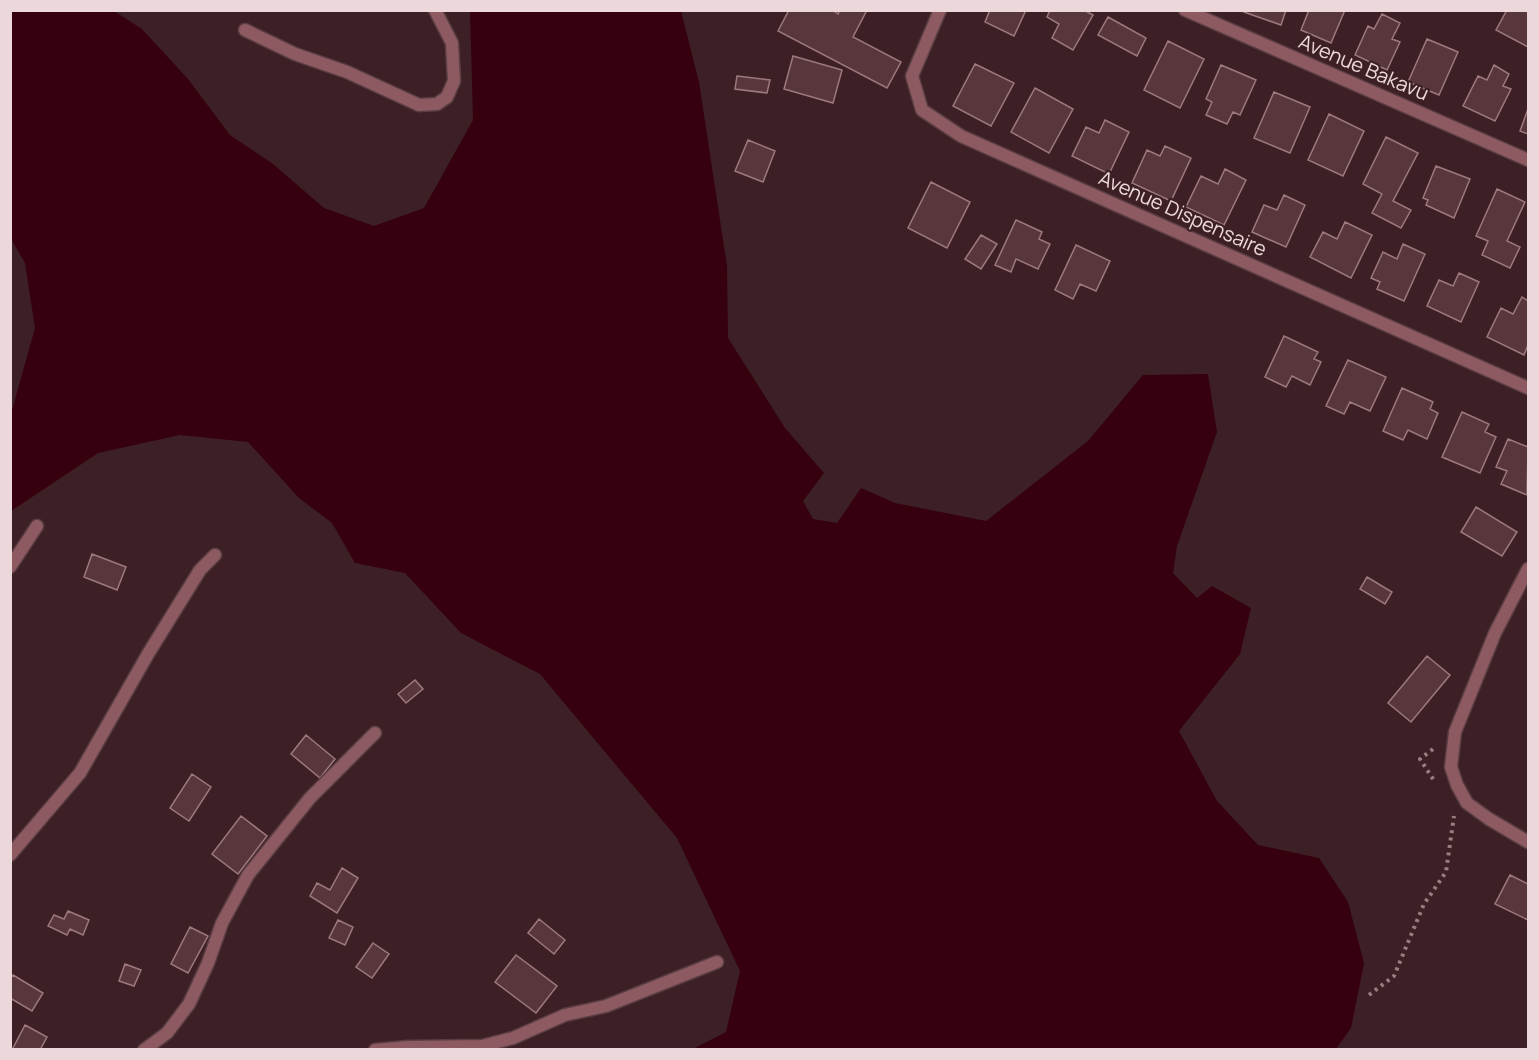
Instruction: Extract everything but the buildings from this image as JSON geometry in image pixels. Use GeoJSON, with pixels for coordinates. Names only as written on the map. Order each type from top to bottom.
{"type":"FeatureCollection","features":[{"type":"Feature","properties":{"kind":"street"},"geometry":{"type":"LineString","coordinates":[[245,30],[295,54],[346,72],[419,105],[437,104],[447,97],[454,81],[454,61],[452,43],[435,10]]}},
{"type":"Feature","properties":{"kind":"street","name":"Avenue Dispensaire"},"geometry":{"type":"LineString","coordinates":[[939,10],[912,76],[922,110],[961,136],[1528,388]]}},
{"type":"Feature","properties":{"kind":"street","name":"Avenue Bakavu"},"geometry":{"type":"LineString","coordinates":[[1185,10],[1528,160]]}},
{"type":"Feature","properties":{"kind":"street"},"geometry":{"type":"LineString","coordinates":[[10,567],[37,526]]}},
{"type":"Feature","properties":{"kind":"street"},"geometry":{"type":"LineString","coordinates":[[10,855],[80,773],[148,654],[200,570],[215,555]]}},
{"type":"Feature","properties":{"kind":"street"},"geometry":{"type":"LineString","coordinates":[[1528,569],[1495,633],[1455,732],[1451,767],[1467,803],[1528,842]]}},
{"type":"Feature","properties":{"kind":"street"},"geometry":{"type":"LineString","coordinates":[[144,1050],[167,1033],[189,1004],[208,963],[222,923],[248,875],[310,798],[375,733]]}},
{"type":"Feature","properties":{"kind":"street"},"geometry":{"type":"LineString","coordinates":[[375,1050],[408,1047],[482,1047],[513,1038],[565,1016],[606,1006],[717,962]]}},
{"type":"Feature","properties":{"kind":"path"},"geometry":{"type":"LineString","coordinates":[[1437,786],[1420,759],[1455,732]]}},
{"type":"Feature","properties":{"kind":"path"},"geometry":{"type":"LineString","coordinates":[[1369,995],[1394,976],[1424,904],[1446,872],[1455,812]]}},
{"type":"Feature","properties":{"kind":"shaded area"},"geometry":{"type":"Polygon","coordinates":[[[11,10],[114,11],[142,29],[188,79],[230,135],[273,164],[324,208],[374,226],[424,208],[473,120],[470,11],[681,11],[699,82],[727,266],[728,338],[785,428],[824,473],[803,501],[813,519],[837,523],[861,488],[895,503],[986,521],[1088,441],[1143,375],[1208,374],[1217,432],[1177,546],[1173,573],[1197,598],[1212,586],[1251,608],[1240,654],[1179,731],[1217,801],[1258,845],[1319,858],[1348,902],[1364,963],[1351,1028],[1336,1049],[693,1049],[726,1032],[740,971],[677,838],[540,674],[461,633],[405,573],[355,563],[332,523],[299,498],[248,442],[180,435],[98,453],[11,511],[11,414],[35,328],[25,263],[11,239],[11,10]]]}}]}
